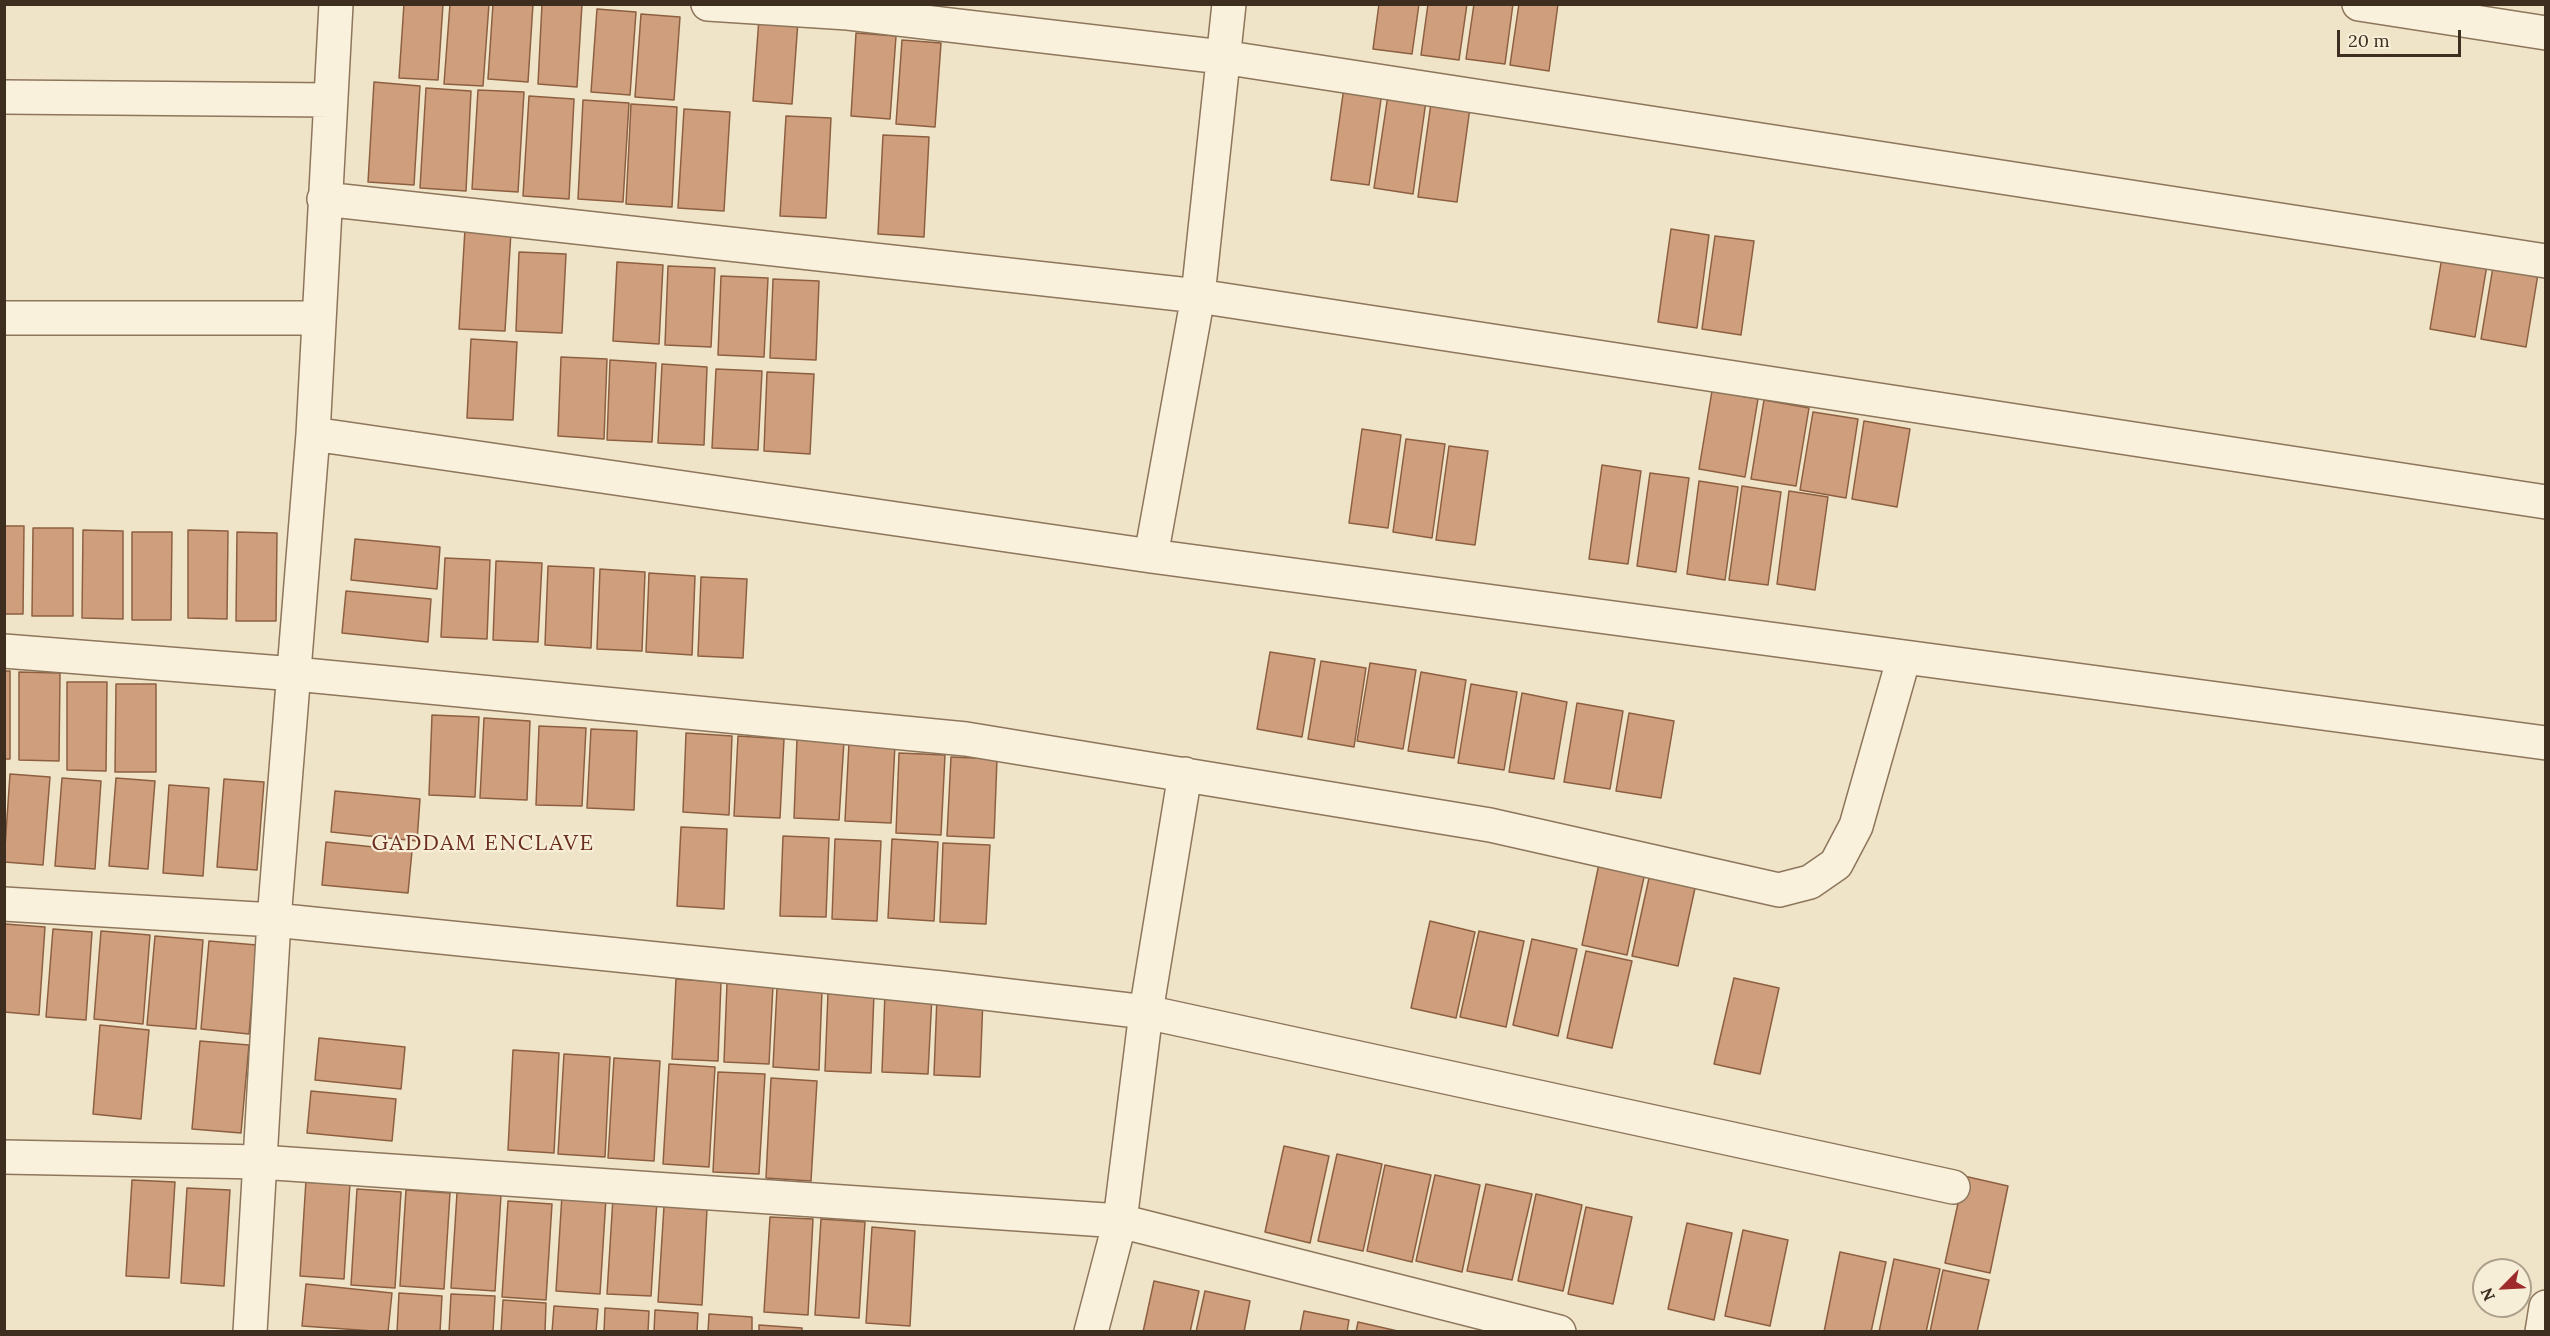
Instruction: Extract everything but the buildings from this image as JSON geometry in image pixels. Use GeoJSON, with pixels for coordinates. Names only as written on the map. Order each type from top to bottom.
{"type":"FeatureCollection","features":[{"type":"Feature","properties":{"kind":"street"},"geometry":{"type":"LineString","coordinates":[[250,1332],[274,920],[313,434],[336,4]]}},
{"type":"Feature","properties":{"kind":"street"},"geometry":{"type":"LineString","coordinates":[[708,4],[848,13],[1222,57],[2546,261]]}},
{"type":"Feature","properties":{"kind":"street"},"geometry":{"type":"LineString","coordinates":[[1151,556],[1198,296],[1229,4]]}},
{"type":"Feature","properties":{"kind":"street"},"geometry":{"type":"LineString","coordinates":[[2359,4],[2546,33]]}},
{"type":"Feature","properties":{"kind":"street"},"geometry":{"type":"LineString","coordinates":[[4,97],[330,100]]}},
{"type":"Feature","properties":{"kind":"street"},"geometry":{"type":"LineString","coordinates":[[324,199],[1198,296],[2546,502]]}},
{"type":"Feature","properties":{"kind":"street"},"geometry":{"type":"LineString","coordinates":[[4,318],[318,318]]}},
{"type":"Feature","properties":{"kind":"street"},"geometry":{"type":"LineString","coordinates":[[313,434],[1151,556],[2546,743]]}},
{"type":"Feature","properties":{"kind":"street"},"geometry":{"type":"LineString","coordinates":[[4,651],[295,674],[966,739],[1491,825],[1779,890],[1810,882],[1836,864],[1856,826],[1904,657]]}},
{"type":"Feature","properties":{"kind":"street"},"geometry":{"type":"LineString","coordinates":[[1091,1332],[1120,1221],[1146,1012],[1185,774]]}},
{"type":"Feature","properties":{"kind":"street"},"geometry":{"type":"LineString","coordinates":[[4,904],[274,920],[942,988],[1146,1012],[1953,1187]]}},
{"type":"Feature","properties":{"kind":"street"},"geometry":{"type":"LineString","coordinates":[[4,1157],[260,1162],[1120,1221],[1560,1332]]}},
{"type":"Feature","properties":{"kind":"street"},"geometry":{"type":"LineString","coordinates":[[2542,1332],[2546,1307]]}},
{"type":"Feature","properties":{"kind":"district","name":"GADDAM ENCLAVE"},"geometry":{"type":"Point","coordinates":[483,844]}}]}
